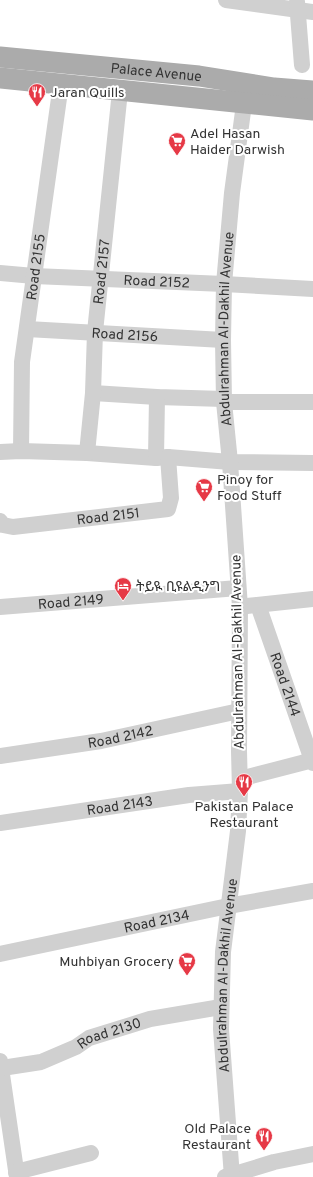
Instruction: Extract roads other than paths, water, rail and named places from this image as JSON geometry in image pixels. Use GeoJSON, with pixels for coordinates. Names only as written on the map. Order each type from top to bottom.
{"type":"FeatureCollection","features":[{"type":"Feature","properties":{"kind":"main road","name":"Palace Avenue"},"geometry":{"type":"LineString","coordinates":[[0,57],[198,76],[274,88],[313,91]]}},
{"type":"Feature","properties":{"kind":"main road","name":"Palace Avenue"},"geometry":{"type":"LineString","coordinates":[[0,78],[313,110]]}},
{"type":"Feature","properties":{"kind":"street"},"geometry":{"type":"LineString","coordinates":[[226,0],[302,8],[302,65]]}},
{"type":"Feature","properties":{"kind":"street","name":"Road 2155"},"geometry":{"type":"LineString","coordinates":[[21,451],[22,362],[61,84]]}},
{"type":"Feature","properties":{"kind":"street","name":"Road 2157"},"geometry":{"type":"LineString","coordinates":[[87,453],[93,393],[95,332],[120,91]]}},
{"type":"Feature","properties":{"kind":"street","name":"Abdulrahman Al-Dakhil Avenue"},"geometry":{"type":"LineString","coordinates":[[229,1176],[220,1007],[223,952],[238,831],[240,785],[240,607],[230,462],[224,401],[223,340],[224,284],[232,193],[244,104]]}},
{"type":"Feature","properties":{"kind":"street","name":"Road 2152"},"geometry":{"type":"LineString","coordinates":[[0,273],[34,276],[313,289]]}},
{"type":"Feature","properties":{"kind":"street","name":"Road 2156"},"geometry":{"type":"LineString","coordinates":[[27,329],[223,340]]}},
{"type":"Feature","properties":{"kind":"street"},"geometry":{"type":"LineString","coordinates":[[93,393],[224,401],[313,402]]}},
{"type":"Feature","properties":{"kind":"street"},"geometry":{"type":"LineString","coordinates":[[157,397],[162,458]]}},
{"type":"Feature","properties":{"kind":"street"},"geometry":{"type":"LineString","coordinates":[[0,452],[21,451],[87,453],[230,462],[313,464]]}},
{"type":"Feature","properties":{"kind":"street","name":"Road 2151"},"geometry":{"type":"LineString","coordinates":[[0,520],[3,525],[13,527],[168,509],[171,498],[162,458]]}},
{"type":"Feature","properties":{"kind":"street","name":"Road 2149"},"geometry":{"type":"LineString","coordinates":[[0,607],[238,588]]}},
{"type":"Feature","properties":{"kind":"street"},"geometry":{"type":"LineString","coordinates":[[240,607],[313,599]]}},
{"type":"Feature","properties":{"kind":"street","name":"Road 2144"},"geometry":{"type":"LineString","coordinates":[[258,605],[313,762]]}},
{"type":"Feature","properties":{"kind":"street","name":"Road 2142"},"geometry":{"type":"LineString","coordinates":[[0,756],[101,741],[239,711]]}},
{"type":"Feature","properties":{"kind":"street","name":"Road 2143"},"geometry":{"type":"LineString","coordinates":[[0,823],[189,795],[240,785],[313,762]]}},
{"type":"Feature","properties":{"kind":"street","name":"Road 2134"},"geometry":{"type":"LineString","coordinates":[[0,954],[228,906],[313,891]]}},
{"type":"Feature","properties":{"kind":"street","name":"Road 2130"},"geometry":{"type":"LineString","coordinates":[[1,1064],[41,1062],[76,1047],[89,1038],[150,1019],[220,1007]]}},
{"type":"Feature","properties":{"kind":"street"},"geometry":{"type":"LineString","coordinates":[[1,1064],[16,1174],[91,1153]]}},
{"type":"Feature","properties":{"kind":"street"},"geometry":{"type":"LineString","coordinates":[[229,1176],[274,1162],[313,1154]]}},
{"type":"Feature","properties":{"kind":"place","name":"Jaran Quills"},"geometry":{"type":"Point","coordinates":[37,107]}},
{"type":"Feature","properties":{"kind":"place","name":"Adel Hasan Haider Darwish"},"geometry":{"type":"Point","coordinates":[177,156]}},
{"type":"Feature","properties":{"kind":"place","name":"Pinoy for Food Stuff"},"geometry":{"type":"Point","coordinates":[204,502]}},
{"type":"Feature","properties":{"kind":"place","name":"ትይዪ ቢዩልዲንግ"},"geometry":{"type":"Point","coordinates":[123,601]}},
{"type":"Feature","properties":{"kind":"place","name":"Pakistan Palace Restaurant"},"geometry":{"type":"Point","coordinates":[244,797]}},
{"type":"Feature","properties":{"kind":"place","name":"Muhbiyan Grocery"},"geometry":{"type":"Point","coordinates":[187,976]}},
{"type":"Feature","properties":{"kind":"place","name":"Old Palace Restaurant"},"geometry":{"type":"Point","coordinates":[264,1151]}}]}
